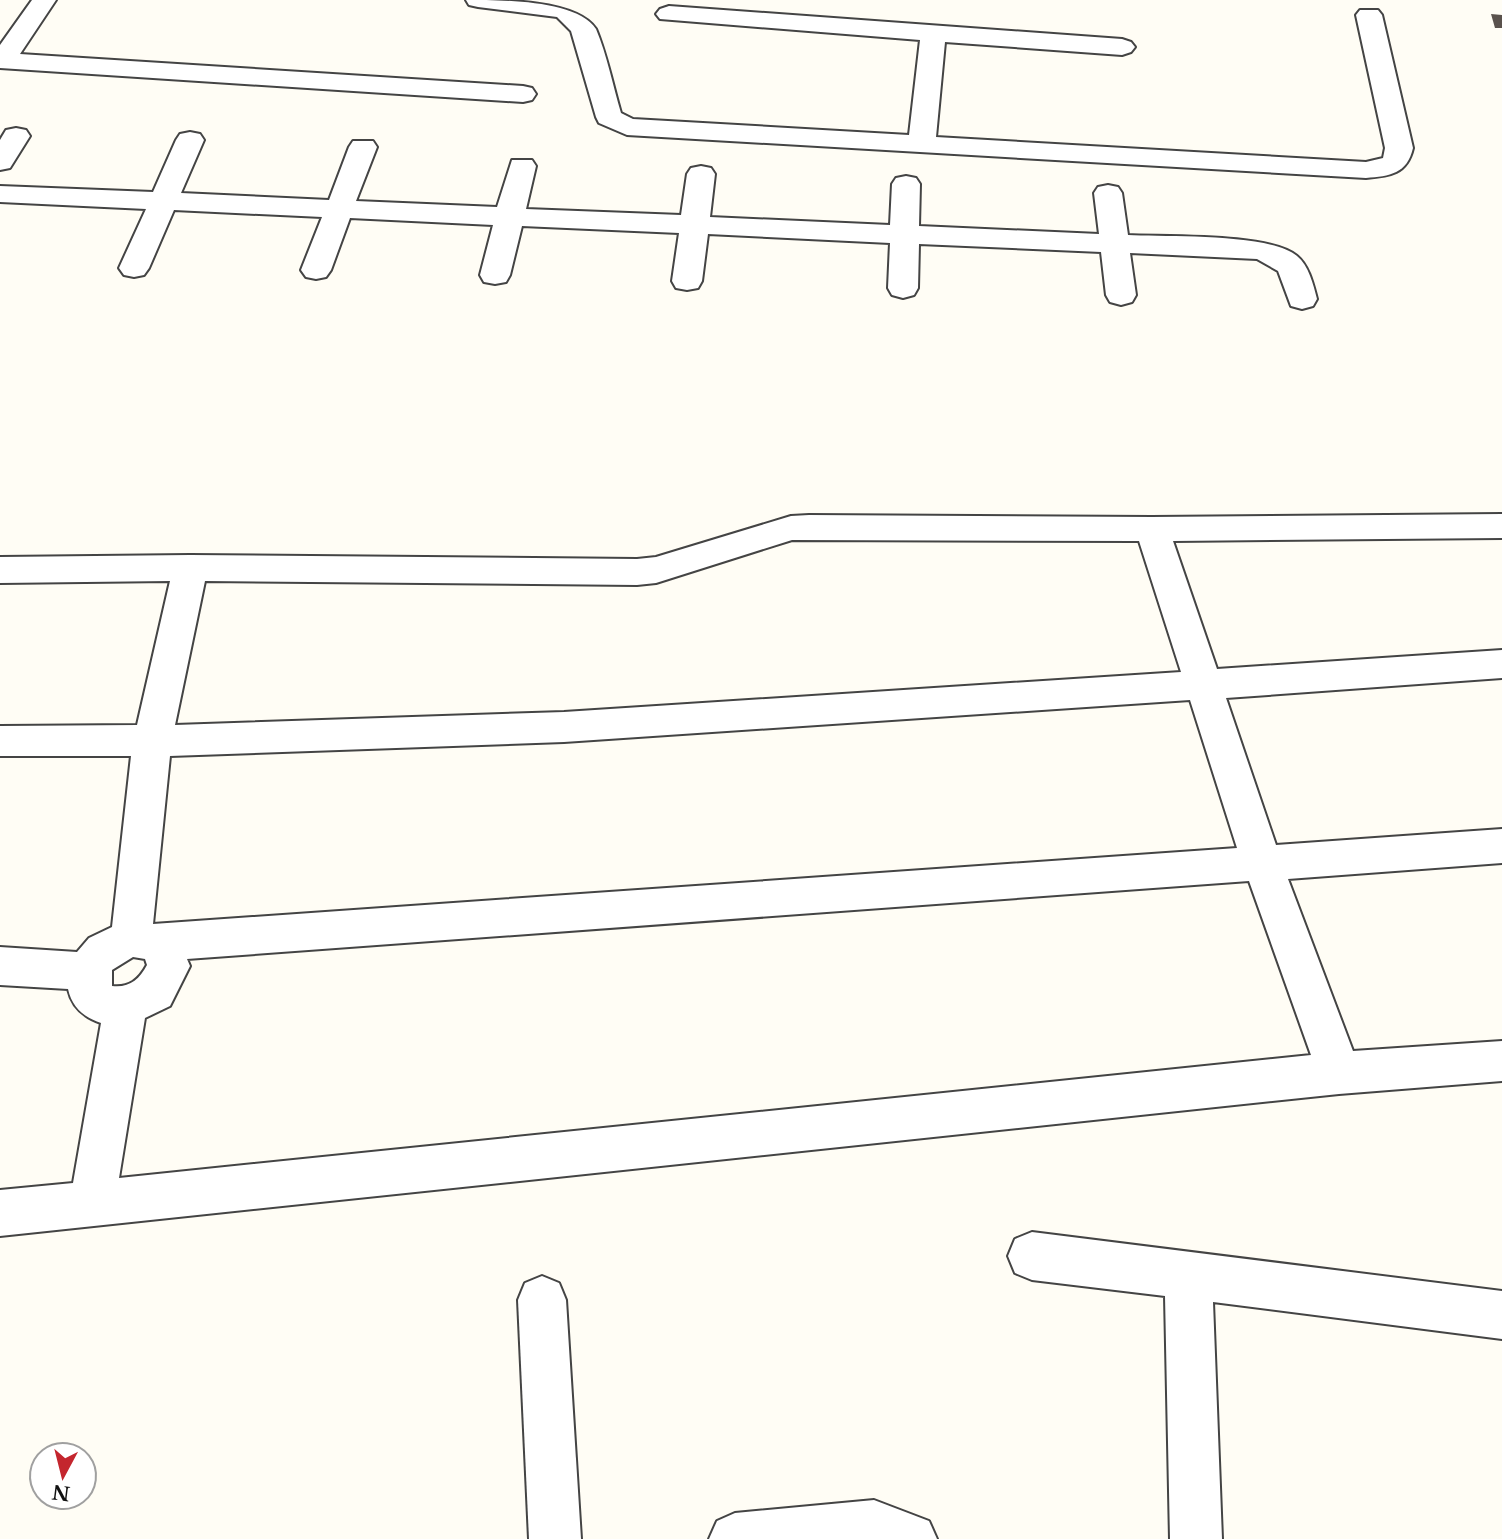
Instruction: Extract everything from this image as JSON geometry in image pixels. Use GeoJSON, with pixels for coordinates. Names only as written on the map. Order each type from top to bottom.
{"type":"FeatureCollection","features":[{"type":"Feature","properties":{"kind":"street"},"geometry":{"type":"LineString","coordinates":[[1,60],[44,0]]}},
{"type":"Feature","properties":{"kind":"street"},"geometry":{"type":"LineString","coordinates":[[478,0],[564,10],[583,28],[609,117],[627,127],[1366,170],[1386,168],[1396,162],[1399,148],[1369,15]]}},
{"type":"Feature","properties":{"kind":"street"},"geometry":{"type":"LineString","coordinates":[[669,14],[1122,47]]}},
{"type":"Feature","properties":{"kind":"street"},"geometry":{"type":"LineString","coordinates":[[922,143],[933,34]]}},
{"type":"Feature","properties":{"kind":"street"},"geometry":{"type":"LineString","coordinates":[[1,60],[523,93]]}},
{"type":"Feature","properties":{"kind":"street"},"geometry":{"type":"LineString","coordinates":[[0,162],[16,136]]}},
{"type":"Feature","properties":{"kind":"street"},"geometry":{"type":"LineString","coordinates":[[134,268],[190,140]]}},
{"type":"Feature","properties":{"kind":"street"},"geometry":{"type":"LineString","coordinates":[[316,270],[363,147]]}},
{"type":"Feature","properties":{"kind":"street"},"geometry":{"type":"LineString","coordinates":[[495,275],[522,166]]}},
{"type":"Feature","properties":{"kind":"street"},"geometry":{"type":"LineString","coordinates":[[687,281],[701,174]]}},
{"type":"Feature","properties":{"kind":"street"},"geometry":{"type":"LineString","coordinates":[[903,288],[906,184]]}},
{"type":"Feature","properties":{"kind":"street"},"geometry":{"type":"LineString","coordinates":[[1108,193],[1121,295]]}},
{"type":"Feature","properties":{"kind":"street"},"geometry":{"type":"LineString","coordinates":[[0,194],[1258,250],[1281,256],[1291,263],[1302,299]]}},
{"type":"Feature","properties":{"kind":"street"},"geometry":{"type":"LineString","coordinates":[[0,570],[190,568],[637,572],[656,570],[791,528],[1502,526]]}},
{"type":"Feature","properties":{"kind":"street"},"geometry":{"type":"LineString","coordinates":[[1152,529],[1262,862],[1339,1073]]}},
{"type":"Feature","properties":{"kind":"street"},"geometry":{"type":"LineString","coordinates":[[190,568],[152,742],[145,940],[169,966],[155,992],[125,1007],[101,1004],[89,992],[88,971],[102,950],[145,940],[1502,846]]}},
{"type":"Feature","properties":{"kind":"street"},"geometry":{"type":"LineString","coordinates":[[0,741],[152,742],[655,723],[1502,664]]}},
{"type":"Feature","properties":{"kind":"street"},"geometry":{"type":"LineString","coordinates":[[0,966],[88,971]]}},
{"type":"Feature","properties":{"kind":"street"},"geometry":{"type":"LineString","coordinates":[[92,1204],[125,1007]]}},
{"type":"Feature","properties":{"kind":"street"},"geometry":{"type":"LineString","coordinates":[[0,1213],[1339,1073],[1502,1061]]}},
{"type":"Feature","properties":{"kind":"street"},"geometry":{"type":"LineString","coordinates":[[1032,1256],[1188,1278],[1502,1315]]}},
{"type":"Feature","properties":{"kind":"street"},"geometry":{"type":"LineString","coordinates":[[1188,1278],[1196,1539]]}},
{"type":"Feature","properties":{"kind":"street"},"geometry":{"type":"LineString","coordinates":[[542,1300],[555,1539]]}},
{"type":"Feature","properties":{"kind":"street"},"geometry":{"type":"LineString","coordinates":[[735,1539],[874,1526],[911,1539]]}},
{"type":"Feature","properties":{"kind":"building"},"geometry":{"type":"Polygon","coordinates":[[[1491,14],[1502,15],[1502,28],[1495,28],[1491,14]]]}}]}
